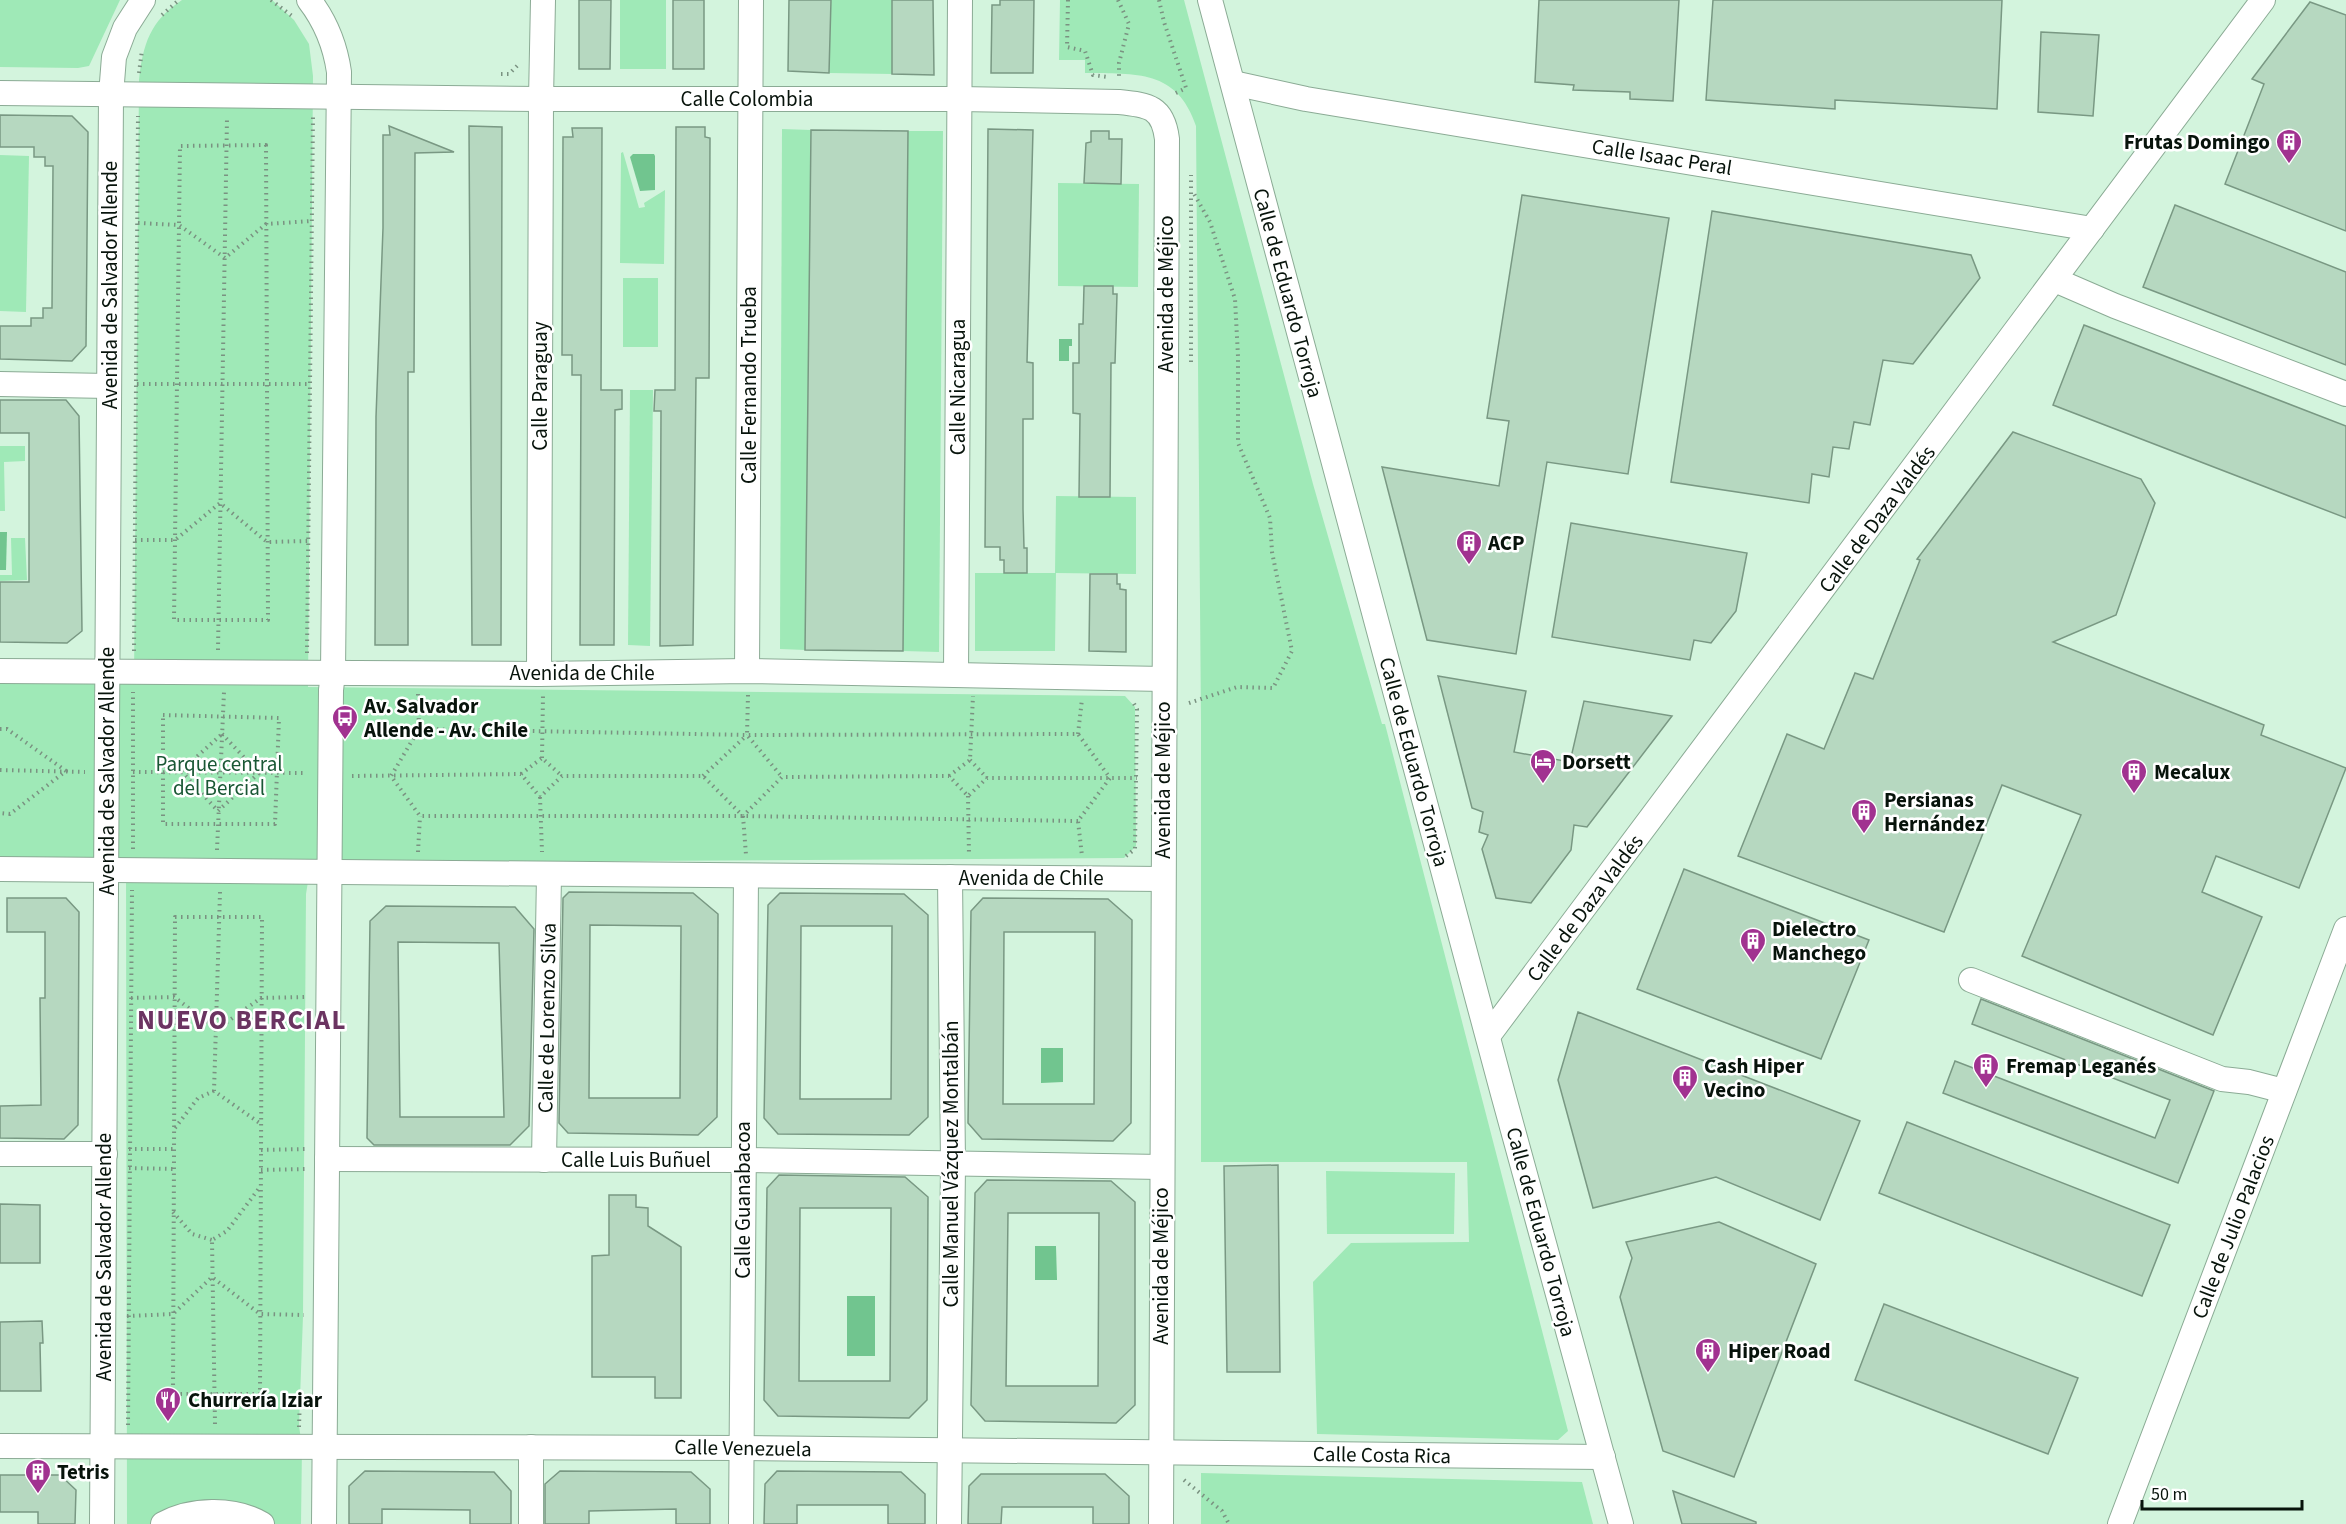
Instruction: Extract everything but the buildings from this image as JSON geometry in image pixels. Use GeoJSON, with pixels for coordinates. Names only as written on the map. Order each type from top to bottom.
{"type":"FeatureCollection","features":[{"type":"Feature","properties":{"kind":"street","name":"Avenida de Salvador Allende"},"geometry":{"type":"LineString","coordinates":[[102,1524],[115,1152],[106,861],[111,95],[114,57],[125,28],[143,0]]}},
{"type":"Feature","properties":{"kind":"street"},"geometry":{"type":"LineString","coordinates":[[309,0],[321,15],[332,36],[339,72],[330,873],[318,1159],[324,1524]]}},
{"type":"Feature","properties":{"kind":"street","name":"Calle Paraguay"},"geometry":{"type":"LineString","coordinates":[[543,0],[541,99],[544,686]]}},
{"type":"Feature","properties":{"kind":"street","name":"Calle Fernando Trueba"},"geometry":{"type":"LineString","coordinates":[[748,683],[751,0]]}},
{"type":"Feature","properties":{"kind":"street","name":"Calle Nicaragua"},"geometry":{"type":"LineString","coordinates":[[959,685],[960,0]]}},
{"type":"Feature","properties":{"kind":"street","name":"Calle de Eduardo Torroja"},"geometry":{"type":"LineString","coordinates":[[1210,0],[1621,1524]]}},
{"type":"Feature","properties":{"kind":"street","name":"Calle de Daza Valdés"},"geometry":{"type":"LineString","coordinates":[[1488,1036],[2263,0]]}},
{"type":"Feature","properties":{"kind":"street","name":"Calle Isaac Peral"},"geometry":{"type":"LineString","coordinates":[[1233,83],[1306,99],[2092,229]]}},
{"type":"Feature","properties":{"kind":"street"},"geometry":{"type":"LineString","coordinates":[[0,93],[337,96]]}},
{"type":"Feature","properties":{"kind":"street","name":"Calle Colombia"},"geometry":{"type":"LineString","coordinates":[[337,96],[541,99],[959,99],[1164,103]]}},
{"type":"Feature","properties":{"kind":"street","name":"Avenida de Méjico"},"geometry":{"type":"LineString","coordinates":[[1161,1524],[1167,139],[1164,103]]}},
{"type":"Feature","properties":{"kind":"street"},"geometry":{"type":"LineString","coordinates":[[2055,280],[2115,306],[2346,394]]}},
{"type":"Feature","properties":{"kind":"street"},"geometry":{"type":"LineString","coordinates":[[0,384],[109,386]]}},
{"type":"Feature","properties":{"kind":"street","name":"Avenida de Chile"},"geometry":{"type":"LineString","coordinates":[[0,671],[137,684],[218,685],[333,673],[544,686],[748,683],[959,685],[1164,679]]}},
{"type":"Feature","properties":{"kind":"street","name":"Avenida de Chile"},"geometry":{"type":"LineString","coordinates":[[0,869],[106,861],[136,871],[330,873],[746,861],[950,877],[1163,879]]}},
{"type":"Feature","properties":{"kind":"street","name":"Calle Guanabacoa"},"geometry":{"type":"LineString","coordinates":[[741,1524],[746,861]]}},
{"type":"Feature","properties":{"kind":"street","name":"Calle de Lorenzo Silva"},"geometry":{"type":"LineString","coordinates":[[544,1160],[546,866]]}},
{"type":"Feature","properties":{"kind":"street","name":"Calle Manuel Vázquez Montalbán"},"geometry":{"type":"LineString","coordinates":[[949,1524],[953,1164],[950,877]]}},
{"type":"Feature","properties":{"kind":"street","name":"Calle de Julio Palacios"},"geometry":{"type":"LineString","coordinates":[[2120,1524],[2346,929]]}},
{"type":"Feature","properties":{"kind":"street"},"geometry":{"type":"LineString","coordinates":[[1971,980],[2222,1079],[2249,1082],[2284,1091]]}},
{"type":"Feature","properties":{"kind":"street"},"geometry":{"type":"LineString","coordinates":[[0,1154],[115,1152]]}},
{"type":"Feature","properties":{"kind":"street","name":"Calle Luis Buñuel"},"geometry":{"type":"LineString","coordinates":[[318,1159],[743,1160],[1161,1167]]}},
{"type":"Feature","properties":{"kind":"street"},"geometry":{"type":"LineString","coordinates":[[0,1446],[103,1448],[324,1446]]}},
{"type":"Feature","properties":{"kind":"street","name":"Calle Venezuela"},"geometry":{"type":"LineString","coordinates":[[324,1446],[1162,1452]]}},
{"type":"Feature","properties":{"kind":"street"},"geometry":{"type":"LineString","coordinates":[[531,1447],[531,1524]]}},
{"type":"Feature","properties":{"kind":"street","name":"Calle Costa Rica"},"geometry":{"type":"LineString","coordinates":[[1162,1452],[1603,1457]]}},
{"type":"Feature","properties":{"kind":"street"},"geometry":{"type":"LineString","coordinates":[[163,1524],[177,1517],[201,1512],[254,1519],[262,1524]]}},
{"type":"Feature","properties":{"kind":"path"},"geometry":{"type":"LineString","coordinates":[[160,17],[179,0]]}},
{"type":"Feature","properties":{"kind":"path"},"geometry":{"type":"LineString","coordinates":[[271,0],[296,23]]}},
{"type":"Feature","properties":{"kind":"path"},"geometry":{"type":"LineString","coordinates":[[1118,0],[1129,24],[1119,63],[1119,79]]}},
{"type":"Feature","properties":{"kind":"path"},"geometry":{"type":"LineString","coordinates":[[1159,0],[1186,88],[1164,103]]}},
{"type":"Feature","properties":{"kind":"path"},"geometry":{"type":"LineString","coordinates":[[143,44],[137,94],[135,540],[137,684],[133,772],[136,871],[129,998],[115,1152],[125,1168],[123,1316],[173,1314],[213,1276]]}},
{"type":"Feature","properties":{"kind":"path"},"geometry":{"type":"LineString","coordinates":[[497,74],[509,74],[519,63],[519,53]]}},
{"type":"Feature","properties":{"kind":"path"},"geometry":{"type":"LineString","coordinates":[[217,853],[223,717],[218,685],[218,620],[227,96]]}},
{"type":"Feature","properties":{"kind":"path"},"geometry":{"type":"LineString","coordinates":[[227,145],[266,145],[268,620],[174,620],[180,146],[227,145]]}},
{"type":"Feature","properties":{"kind":"path"},"geometry":{"type":"LineString","coordinates":[[1189,703],[1237,687],[1273,688],[1292,651],[1272,552],[1270,518],[1238,443],[1238,356],[1234,299],[1210,222],[1192,191]]}},
{"type":"Feature","properties":{"kind":"path"},"geometry":{"type":"LineString","coordinates":[[225,258],[267,224],[312,220]]}},
{"type":"Feature","properties":{"kind":"path"},"geometry":{"type":"LineString","coordinates":[[138,223],[179,225],[225,258]]}},
{"type":"Feature","properties":{"kind":"path"},"geometry":{"type":"LineString","coordinates":[[137,384],[310,384]]}},
{"type":"Feature","properties":{"kind":"path"},"geometry":{"type":"LineString","coordinates":[[135,540],[175,540],[220,503]]}},
{"type":"Feature","properties":{"kind":"path"},"geometry":{"type":"LineString","coordinates":[[220,503],[267,542],[308,541]]}},
{"type":"Feature","properties":{"kind":"path"},"geometry":{"type":"LineString","coordinates":[[108,682],[137,684]]}},
{"type":"Feature","properties":{"kind":"path"},"geometry":{"type":"LineString","coordinates":[[738,695],[748,683]]}},
{"type":"Feature","properties":{"kind":"path"},"geometry":{"type":"LineString","coordinates":[[748,683],[760,695]]}},
{"type":"Feature","properties":{"kind":"path"},"geometry":{"type":"LineString","coordinates":[[748,683],[747,735],[782,777]]}},
{"type":"Feature","properties":{"kind":"path"},"geometry":{"type":"LineString","coordinates":[[218,685],[236,690]]}},
{"type":"Feature","properties":{"kind":"path"},"geometry":{"type":"LineString","coordinates":[[959,685],[973,695],[984,695]]}},
{"type":"Feature","properties":{"kind":"path"},"geometry":{"type":"LineString","coordinates":[[544,686],[542,758],[562,776],[703,776],[747,735]]}},
{"type":"Feature","properties":{"kind":"path"},"geometry":{"type":"LineString","coordinates":[[391,776],[419,729],[418,691]]}},
{"type":"Feature","properties":{"kind":"path"},"geometry":{"type":"LineString","coordinates":[[973,695],[970,760],[987,778]]}},
{"type":"Feature","properties":{"kind":"path"},"geometry":{"type":"LineString","coordinates":[[1092,696],[1082,696],[1078,734],[1110,778]]}},
{"type":"Feature","properties":{"kind":"path"},"geometry":{"type":"LineString","coordinates":[[1117,856],[1128,856],[1135,849],[1137,709],[1130,698]]}},
{"type":"Feature","properties":{"kind":"path"},"geometry":{"type":"LineString","coordinates":[[163,715],[279,718],[275,824],[164,824],[164,771],[163,715]]}},
{"type":"Feature","properties":{"kind":"path"},"geometry":{"type":"LineString","coordinates":[[0,729],[7,729],[66,771]]}},
{"type":"Feature","properties":{"kind":"path"},"geometry":{"type":"LineString","coordinates":[[419,729],[747,735],[1078,734]]}},
{"type":"Feature","properties":{"kind":"path"},"geometry":{"type":"LineString","coordinates":[[181,771],[222,734]]}},
{"type":"Feature","properties":{"kind":"path"},"geometry":{"type":"LineString","coordinates":[[222,734],[259,772]]}},
{"type":"Feature","properties":{"kind":"path"},"geometry":{"type":"LineString","coordinates":[[331,776],[520,774],[542,758]]}},
{"type":"Feature","properties":{"kind":"path"},"geometry":{"type":"LineString","coordinates":[[743,816],[782,777],[949,776],[970,760]]}},
{"type":"Feature","properties":{"kind":"path"},"geometry":{"type":"LineString","coordinates":[[0,770],[107,772]]}},
{"type":"Feature","properties":{"kind":"path"},"geometry":{"type":"LineString","coordinates":[[0,813],[10,814],[66,771]]}},
{"type":"Feature","properties":{"kind":"path"},"geometry":{"type":"LineString","coordinates":[[181,771],[218,810]]}},
{"type":"Feature","properties":{"kind":"path"},"geometry":{"type":"LineString","coordinates":[[133,772],[307,773]]}},
{"type":"Feature","properties":{"kind":"path"},"geometry":{"type":"LineString","coordinates":[[218,810],[259,772]]}},
{"type":"Feature","properties":{"kind":"path"},"geometry":{"type":"LineString","coordinates":[[520,774],[540,797],[546,866]]}},
{"type":"Feature","properties":{"kind":"path"},"geometry":{"type":"LineString","coordinates":[[391,776],[420,816],[418,856]]}},
{"type":"Feature","properties":{"kind":"path"},"geometry":{"type":"LineString","coordinates":[[540,797],[562,776]]}},
{"type":"Feature","properties":{"kind":"path"},"geometry":{"type":"LineString","coordinates":[[703,776],[743,816],[746,861]]}},
{"type":"Feature","properties":{"kind":"path"},"geometry":{"type":"LineString","coordinates":[[949,776],[968,796],[969,856],[980,856]]}},
{"type":"Feature","properties":{"kind":"path"},"geometry":{"type":"LineString","coordinates":[[968,796],[987,778],[1137,778]]}},
{"type":"Feature","properties":{"kind":"path"},"geometry":{"type":"LineString","coordinates":[[1082,856],[1078,821],[1110,778]]}},
{"type":"Feature","properties":{"kind":"path"},"geometry":{"type":"LineString","coordinates":[[420,816],[743,816],[1078,821]]}},
{"type":"Feature","properties":{"kind":"path"},"geometry":{"type":"LineString","coordinates":[[1071,856],[1094,856]]}},
{"type":"Feature","properties":{"kind":"path"},"geometry":{"type":"LineString","coordinates":[[106,861],[136,871]]}},
{"type":"Feature","properties":{"kind":"path"},"geometry":{"type":"LineString","coordinates":[[214,1091],[220,885]]}},
{"type":"Feature","properties":{"kind":"path"},"geometry":{"type":"LineString","coordinates":[[175,917],[262,917],[260,1394],[172,1394],[174,997],[175,917]]}},
{"type":"Feature","properties":{"kind":"path"},"geometry":{"type":"LineString","coordinates":[[129,998],[174,997],[217,1029]]}},
{"type":"Feature","properties":{"kind":"path"},"geometry":{"type":"LineString","coordinates":[[217,1029],[261,998],[305,997]]}},
{"type":"Feature","properties":{"kind":"path"},"geometry":{"type":"LineString","coordinates":[[127,1447],[131,1149],[129,998]]}},
{"type":"Feature","properties":{"kind":"path"},"geometry":{"type":"LineString","coordinates":[[174,1130],[198,1098],[214,1091]]}},
{"type":"Feature","properties":{"kind":"path"},"geometry":{"type":"LineString","coordinates":[[214,1091],[261,1124]]}},
{"type":"Feature","properties":{"kind":"path"},"geometry":{"type":"LineString","coordinates":[[115,1152],[131,1149],[174,1149]]}},
{"type":"Feature","properties":{"kind":"path"},"geometry":{"type":"LineString","coordinates":[[261,1150],[310,1149],[318,1159]]}},
{"type":"Feature","properties":{"kind":"path"},"geometry":{"type":"LineString","coordinates":[[125,1168],[174,1169]]}},
{"type":"Feature","properties":{"kind":"path"},"geometry":{"type":"LineString","coordinates":[[261,1170],[310,1168],[309,1180]]}},
{"type":"Feature","properties":{"kind":"path"},"geometry":{"type":"LineString","coordinates":[[173,1212],[192,1234],[212,1240],[227,1231],[261,1187]]}},
{"type":"Feature","properties":{"kind":"path"},"geometry":{"type":"LineString","coordinates":[[206,1427],[215,1427],[212,1240]]}},
{"type":"Feature","properties":{"kind":"path"},"geometry":{"type":"LineString","coordinates":[[213,1276],[260,1314],[308,1315]]}},
{"type":"Feature","properties":{"kind":"path"},"geometry":{"type":"LineString","coordinates":[[122,1410],[128,1420],[138,1425]]}},
{"type":"Feature","properties":{"kind":"path"},"geometry":{"type":"LineString","coordinates":[[295,1427],[306,1422]]}},
{"type":"Feature","properties":{"kind":"path"},"geometry":{"type":"LineString","coordinates":[[1184,1480],[1222,1511],[1229,1524]]}},
{"type":"Feature","properties":{"kind":"green space"},"geometry":{"type":"Polygon","coordinates":[[[0,0],[120,0],[89,66],[78,68],[0,67],[0,0]]]}},
{"type":"Feature","properties":{"kind":"green space","name":"Parque central del Bercial"},"geometry":{"type":"Polygon","coordinates":[[[182,0],[272,0],[294,20],[309,44],[313,76],[308,687],[1125,696],[1135,707],[1136,846],[1124,858],[311,863],[306,894],[303,1316],[299,1426],[302,1446],[301,1524],[127,1524],[126,862],[0,861],[0,682],[134,682],[139,80],[143,55],[150,34],[162,16],[182,0]]]}},
{"type":"Feature","properties":{"kind":"green space"},"geometry":{"type":"Polygon","coordinates":[[[620,0],[666,0],[666,69],[620,69],[620,0]]]}},
{"type":"Feature","properties":{"kind":"green space"},"geometry":{"type":"Polygon","coordinates":[[[831,0],[892,0],[892,74],[829,73],[831,0]]]}},
{"type":"Feature","properties":{"kind":"green space"},"geometry":{"type":"Polygon","coordinates":[[[1060,0],[1184,0],[1313,484],[1382,724],[1385,724],[1568,1431],[1558,1440],[1317,1434],[1313,1282],[1351,1243],[1469,1242],[1467,1162],[1201,1162],[1201,723],[1196,126],[1188,107],[1166,84],[1138,75],[1085,73],[1085,60],[1059,60],[1060,0]]]}},
{"type":"Feature","properties":{"kind":"green space"},"geometry":{"type":"Polygon","coordinates":[[[782,129],[811,130],[805,650],[780,649],[782,129]]]}},
{"type":"Feature","properties":{"kind":"green space"},"geometry":{"type":"Polygon","coordinates":[[[908,131],[943,131],[939,652],[903,651],[908,131]]]}},
{"type":"Feature","properties":{"kind":"green space"},"geometry":{"type":"Polygon","coordinates":[[[623,152],[639,208],[645,207],[644,203],[665,190],[664,264],[620,263],[621,153],[623,152]]]}},
{"type":"Feature","properties":{"kind":"green space"},"geometry":{"type":"Polygon","coordinates":[[[0,155],[29,156],[26,312],[0,311],[0,155]]]}},
{"type":"Feature","properties":{"kind":"green space"},"geometry":{"type":"Polygon","coordinates":[[[1058,183],[1139,184],[1138,287],[1058,286],[1058,183]]]}},
{"type":"Feature","properties":{"kind":"green space"},"geometry":{"type":"Polygon","coordinates":[[[623,278],[658,278],[658,347],[623,347],[623,278]]]}},
{"type":"Feature","properties":{"kind":"green space"},"geometry":{"type":"Polygon","coordinates":[[[630,390],[653,390],[650,646],[628,645],[630,390]]]}},
{"type":"Feature","properties":{"kind":"green space"},"geometry":{"type":"Polygon","coordinates":[[[0,446],[25,446],[25,461],[4,462],[5,511],[0,511],[0,446]]]}},
{"type":"Feature","properties":{"kind":"green space"},"geometry":{"type":"Polygon","coordinates":[[[1056,496],[1136,497],[1136,574],[1056,573],[1055,651],[975,651],[975,573],[1055,573],[1056,496]]]}},
{"type":"Feature","properties":{"kind":"green space"},"geometry":{"type":"Polygon","coordinates":[[[11,538],[25,538],[27,580],[0,581],[0,575],[12,575],[11,538]]]}},
{"type":"Feature","properties":{"kind":"green space"},"geometry":{"type":"Polygon","coordinates":[[[1326,1171],[1455,1173],[1454,1234],[1327,1234],[1326,1171]]]}},
{"type":"Feature","properties":{"kind":"green space"},"geometry":{"type":"Polygon","coordinates":[[[1201,1473],[1582,1482],[1593,1524],[1201,1524],[1201,1473]]]}},
{"type":"Feature","properties":{"kind":"shaded area"},"geometry":{"type":"Polygon","coordinates":[[[633,154],[654,154],[655,190],[640,191],[630,157],[633,154]]]}},
{"type":"Feature","properties":{"kind":"shaded area"},"geometry":{"type":"Polygon","coordinates":[[[1059,339],[1072,339],[1072,346],[1069,346],[1069,361],[1059,361],[1059,339]]]}},
{"type":"Feature","properties":{"kind":"shaded area"},"geometry":{"type":"Polygon","coordinates":[[[0,532],[7,532],[6,570],[0,570],[0,532]]]}},
{"type":"Feature","properties":{"kind":"shaded area"},"geometry":{"type":"Polygon","coordinates":[[[1041,1048],[1063,1048],[1063,1082],[1041,1083],[1041,1048]]]}},
{"type":"Feature","properties":{"kind":"shaded area"},"geometry":{"type":"Polygon","coordinates":[[[1035,1246],[1056,1246],[1057,1280],[1035,1280],[1035,1246]]]}},
{"type":"Feature","properties":{"kind":"shaded area"},"geometry":{"type":"Polygon","coordinates":[[[847,1296],[875,1296],[875,1356],[847,1356],[847,1296]]]}},
{"type":"Feature","properties":{"kind":"place","name":"Frutas Domingo"},"geometry":{"type":"Point","coordinates":[2289,165]}},
{"type":"Feature","properties":{"kind":"place","name":"ACP"},"geometry":{"type":"Point","coordinates":[1469,566]}},
{"type":"Feature","properties":{"kind":"place","name":"Av. Salvador Allende - Av. Chile"},"geometry":{"type":"Point","coordinates":[345,741]}},
{"type":"Feature","properties":{"kind":"place","name":"Dorsett"},"geometry":{"type":"Point","coordinates":[1543,785]}},
{"type":"Feature","properties":{"kind":"place","name":"Mecalux"},"geometry":{"type":"Point","coordinates":[2134,795]}},
{"type":"Feature","properties":{"kind":"place","name":"Persianas Hernández"},"geometry":{"type":"Point","coordinates":[1864,835]}},
{"type":"Feature","properties":{"kind":"place","name":"Dielectro Manchego"},"geometry":{"type":"Point","coordinates":[1753,964]}},
{"type":"Feature","properties":{"kind":"place","name":"Fremap Leganés"},"geometry":{"type":"Point","coordinates":[1986,1089]}},
{"type":"Feature","properties":{"kind":"place","name":"Cash Hiper Vecino"},"geometry":{"type":"Point","coordinates":[1685,1101]}},
{"type":"Feature","properties":{"kind":"place","name":"Hiper Road"},"geometry":{"type":"Point","coordinates":[1708,1374]}},
{"type":"Feature","properties":{"kind":"place","name":"Churrería Iziar"},"geometry":{"type":"Point","coordinates":[168,1423]}},
{"type":"Feature","properties":{"kind":"place","name":"Tetris"},"geometry":{"type":"Point","coordinates":[38,1495]}},
{"type":"Feature","properties":{"kind":"district","name":"NUEVO BERCIAL"},"geometry":{"type":"Point","coordinates":[242,1020]}}]}
